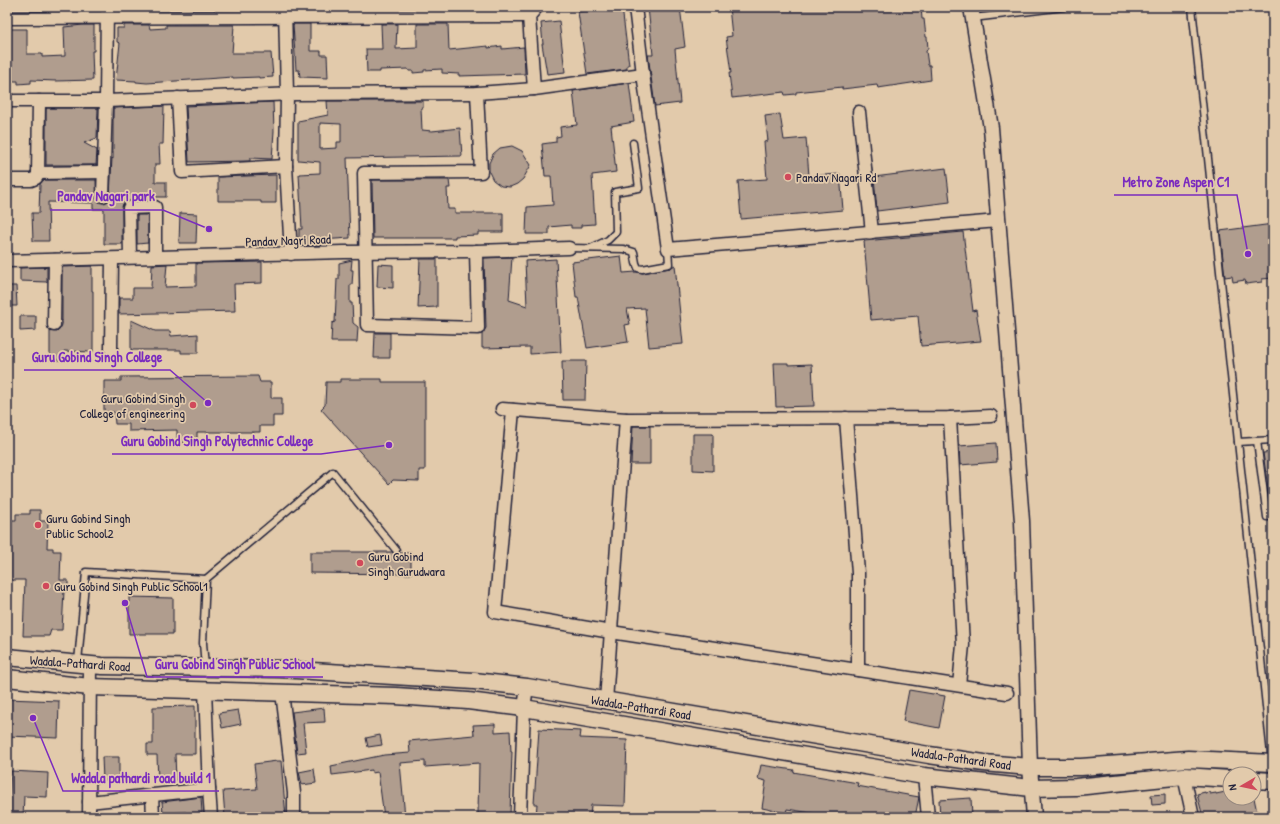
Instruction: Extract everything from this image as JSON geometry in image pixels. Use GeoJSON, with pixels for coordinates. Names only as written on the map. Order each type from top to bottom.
{"type":"FeatureCollection","features":[{"type":"Feature","properties":{"kind":"main road","name":"Wadala-Pathardi Road"},"geometry":{"type":"LineString","coordinates":[[7,658],[84,665],[280,669],[466,681],[527,688],[930,755],[1030,768],[1081,767],[1188,759],[1273,763]]}},
{"type":"Feature","properties":{"kind":"main road","name":"Wadala-Pathardi Road"},"geometry":{"type":"LineString","coordinates":[[7,678],[90,687],[396,696],[468,701],[524,708],[924,776],[1031,788],[1076,787],[1184,776],[1222,778]]}},
{"type":"Feature","properties":{"kind":"main road"},"geometry":{"type":"LineString","coordinates":[[1262,780],[1273,781]]}},
{"type":"Feature","properties":{"kind":"street"},"geometry":{"type":"LineString","coordinates":[[635,7],[668,249],[998,221]]}},
{"type":"Feature","properties":{"kind":"street"},"geometry":{"type":"LineString","coordinates":[[7,18],[107,13],[179,12],[533,12],[534,89]]}},
{"type":"Feature","properties":{"kind":"street"},"geometry":{"type":"LineString","coordinates":[[286,12],[286,166],[291,254]]}},
{"type":"Feature","properties":{"kind":"street"},"geometry":{"type":"LineString","coordinates":[[972,12],[990,128],[1022,521],[1030,768],[1034,817]]}},
{"type":"Feature","properties":{"kind":"street"},"geometry":{"type":"LineString","coordinates":[[103,196],[107,13]]}},
{"type":"Feature","properties":{"kind":"street"},"geometry":{"type":"LineString","coordinates":[[7,101],[106,101],[287,94],[477,93],[534,89],[643,74]]}},
{"type":"Feature","properties":{"kind":"street"},"geometry":{"type":"LineString","coordinates":[[476,251],[478,328],[367,325],[364,173],[480,172],[477,93]]}},
{"type":"Feature","properties":{"kind":"street"},"geometry":{"type":"LineString","coordinates":[[178,98],[182,172],[286,166]]}},
{"type":"Feature","properties":{"kind":"street"},"geometry":{"type":"LineString","coordinates":[[7,180],[36,178],[38,173],[39,101]]}},
{"type":"Feature","properties":{"kind":"street"},"geometry":{"type":"LineString","coordinates":[[859,112],[872,232]]}},
{"type":"Feature","properties":{"kind":"street"},"geometry":{"type":"LineString","coordinates":[[38,173],[103,172]]}},
{"type":"Feature","properties":{"kind":"street"},"geometry":{"type":"LineString","coordinates":[[130,257],[129,208],[155,207],[155,257]]}},
{"type":"Feature","properties":{"kind":"street","name":"Pandav Nagri Road"},"geometry":{"type":"LineString","coordinates":[[7,261],[569,248]]}},
{"type":"Feature","properties":{"kind":"street"},"geometry":{"type":"LineString","coordinates":[[112,259],[112,350]]}},
{"type":"Feature","properties":{"kind":"street"},"geometry":{"type":"LineString","coordinates":[[54,325],[55,260]]}},
{"type":"Feature","properties":{"kind":"street"},"geometry":{"type":"LineString","coordinates":[[990,416],[950,418],[626,418],[508,410],[495,612],[611,632],[1007,693]]}},
{"type":"Feature","properties":{"kind":"street"},"geometry":{"type":"LineString","coordinates":[[606,702],[626,418]]}},
{"type":"Feature","properties":{"kind":"street"},"geometry":{"type":"LineString","coordinates":[[846,418],[858,573],[858,670]]}},
{"type":"Feature","properties":{"kind":"street"},"geometry":{"type":"LineString","coordinates":[[950,418],[963,645],[959,686]]}},
{"type":"Feature","properties":{"kind":"street"},"geometry":{"type":"LineString","coordinates":[[84,665],[90,687],[89,817]]}},
{"type":"Feature","properties":{"kind":"street"},"geometry":{"type":"LineString","coordinates":[[520,817],[524,708],[527,688]]}},
{"type":"Feature","properties":{"kind":"street"},"geometry":{"type":"LineString","coordinates":[[204,690],[211,817]]}},
{"type":"Feature","properties":{"kind":"street"},"geometry":{"type":"LineString","coordinates":[[282,692],[294,793],[294,817]]}},
{"type":"Feature","properties":{"kind":"street"},"geometry":{"type":"LineString","coordinates":[[924,776],[928,817]]}},
{"type":"Feature","properties":{"kind":"street"},"geometry":{"type":"LineString","coordinates":[[1184,776],[1193,817]]}},
{"type":"Feature","properties":{"kind":"street"},"geometry":{"type":"LineString","coordinates":[[89,802],[209,789]]}},
{"type":"Feature","properties":{"kind":"street"},"geometry":{"type":"LineString","coordinates":[[152,795],[153,817]]}},
{"type":"Feature","properties":{"kind":"lane"},"geometry":{"type":"LineString","coordinates":[[972,12],[1064,7]]}},
{"type":"Feature","properties":{"kind":"lane"},"geometry":{"type":"LineString","coordinates":[[1192,7],[1273,763]]}},
{"type":"Feature","properties":{"kind":"lane"},"geometry":{"type":"LineString","coordinates":[[591,248],[608,240],[616,232],[615,192],[639,188],[634,143]]}},
{"type":"Feature","properties":{"kind":"lane"},"geometry":{"type":"LineString","coordinates":[[569,248],[624,249],[634,252],[638,268],[642,269],[669,264],[668,249]]}},
{"type":"Feature","properties":{"kind":"lane"},"geometry":{"type":"LineString","coordinates":[[1238,442],[1273,440]]}},
{"type":"Feature","properties":{"kind":"lane"},"geometry":{"type":"LineString","coordinates":[[1257,441],[1267,517],[1273,517]]}},
{"type":"Feature","properties":{"kind":"lane"},"geometry":{"type":"LineString","coordinates":[[84,665],[86,572],[206,579],[333,472],[396,550]]}},
{"type":"Feature","properties":{"kind":"lane"},"geometry":{"type":"LineString","coordinates":[[204,667],[203,643],[206,579]]}},
{"type":"Feature","properties":{"kind":"building"},"geometry":{"type":"Polygon","coordinates":[[[622,7],[629,65],[627,65],[627,69],[587,74],[578,12],[622,7]]]}},
{"type":"Feature","properties":{"kind":"building"},"geometry":{"type":"Polygon","coordinates":[[[648,7],[680,7],[685,47],[675,49],[680,103],[655,106],[648,55],[653,55],[648,7]]]}},
{"type":"Feature","properties":{"kind":"building"},"geometry":{"type":"Polygon","coordinates":[[[729,7],[921,7],[922,19],[924,19],[927,37],[928,49],[926,51],[928,65],[930,65],[931,80],[878,88],[877,85],[842,89],[842,87],[796,92],[796,94],[785,95],[784,92],[732,98],[729,73],[731,73],[726,37],[732,36],[729,7]]]}},
{"type":"Feature","properties":{"kind":"building"},"geometry":{"type":"Polygon","coordinates":[[[559,21],[565,72],[547,74],[542,44],[541,23],[559,21]]]}},
{"type":"Feature","properties":{"kind":"building"},"geometry":{"type":"Polygon","coordinates":[[[293,24],[310,24],[310,51],[321,51],[321,55],[327,55],[328,78],[300,77],[299,70],[296,70],[293,24]]]}},
{"type":"Feature","properties":{"kind":"building"},"geometry":{"type":"Polygon","coordinates":[[[381,24],[397,24],[396,49],[417,48],[417,24],[448,24],[449,50],[488,46],[488,48],[502,46],[502,49],[524,47],[525,74],[459,76],[459,74],[442,73],[442,69],[424,70],[424,72],[413,73],[413,71],[409,71],[408,69],[367,72],[366,49],[382,49],[381,24]]]}},
{"type":"Feature","properties":{"kind":"building"},"geometry":{"type":"Polygon","coordinates":[[[94,25],[94,51],[92,51],[93,80],[31,80],[31,83],[18,84],[18,81],[7,81],[7,29],[27,29],[27,54],[42,54],[42,57],[65,56],[64,27],[94,25]]]}},
{"type":"Feature","properties":{"kind":"building"},"geometry":{"type":"Polygon","coordinates":[[[124,25],[149,25],[150,29],[166,28],[166,25],[234,25],[232,53],[271,53],[273,77],[233,77],[147,83],[116,80],[120,43],[117,42],[117,28],[124,28],[124,25]]]}},
{"type":"Feature","properties":{"kind":"building"},"geometry":{"type":"Polygon","coordinates":[[[629,83],[634,122],[611,126],[616,172],[592,175],[595,224],[581,225],[581,228],[571,228],[571,225],[549,227],[549,234],[526,234],[527,207],[553,205],[551,176],[545,176],[542,144],[556,142],[556,137],[561,136],[560,127],[577,125],[573,91],[629,83]]]}},
{"type":"Feature","properties":{"kind":"building"},"geometry":{"type":"Polygon","coordinates":[[[327,101],[423,101],[423,108],[421,108],[422,130],[432,131],[460,128],[462,156],[347,158],[350,238],[321,240],[321,245],[299,246],[299,229],[302,229],[299,174],[320,173],[320,162],[298,160],[298,121],[328,115],[327,101]],[[320,123],[320,149],[337,148],[337,142],[341,142],[341,124],[320,123]]]}},
{"type":"Feature","properties":{"kind":"building"},"geometry":{"type":"Polygon","coordinates":[[[273,102],[274,131],[272,159],[250,158],[250,161],[189,162],[186,106],[273,102]]]}},
{"type":"Feature","properties":{"kind":"building"},"geometry":{"type":"Polygon","coordinates":[[[164,106],[163,144],[159,144],[160,164],[155,164],[155,182],[166,182],[166,197],[150,197],[150,200],[128,201],[123,204],[122,244],[104,244],[104,209],[93,209],[93,203],[48,202],[49,241],[33,241],[32,213],[39,213],[40,184],[43,180],[96,180],[97,200],[103,203],[109,200],[112,158],[113,159],[113,108],[164,106]]]}},
{"type":"Feature","properties":{"kind":"building"},"geometry":{"type":"Polygon","coordinates":[[[46,108],[98,108],[97,138],[84,143],[97,150],[96,165],[46,165],[46,108]]]}},
{"type":"Feature","properties":{"kind":"building"},"geometry":{"type":"Polygon","coordinates":[[[780,114],[784,140],[806,138],[809,176],[840,174],[843,210],[741,219],[738,181],[767,179],[764,142],[768,141],[765,116],[780,114]]]}},
{"type":"Feature","properties":{"kind":"building"},"geometry":{"type":"Polygon","coordinates":[[[512,146],[522,151],[531,165],[523,179],[517,184],[510,187],[501,186],[493,180],[489,172],[489,163],[493,154],[500,148],[512,146]]]}},
{"type":"Feature","properties":{"kind":"building","name":"Pandav Nagari Rd"},"geometry":{"type":"Polygon","coordinates":[[[946,168],[950,202],[877,211],[874,177],[946,168]]]}},
{"type":"Feature","properties":{"kind":"building"},"geometry":{"type":"Polygon","coordinates":[[[276,175],[276,203],[261,203],[261,201],[218,201],[218,177],[276,175]]]}},
{"type":"Feature","properties":{"kind":"building"},"geometry":{"type":"Polygon","coordinates":[[[372,180],[449,180],[450,188],[447,188],[448,209],[455,209],[455,213],[503,213],[503,232],[478,232],[478,235],[455,236],[455,238],[373,238],[372,180]]]}},
{"type":"Feature","properties":{"kind":"building"},"geometry":{"type":"Polygon","coordinates":[[[180,213],[197,214],[196,243],[179,243],[180,213]]]}},
{"type":"Feature","properties":{"kind":"building"},"geometry":{"type":"Polygon","coordinates":[[[137,215],[148,215],[148,243],[137,244],[137,215]]]}},
{"type":"Feature","properties":{"kind":"building"},"geometry":{"type":"Polygon","coordinates":[[[1273,224],[1273,278],[1262,279],[1262,282],[1246,284],[1245,280],[1233,282],[1232,276],[1225,277],[1220,231],[1273,224]]]}},
{"type":"Feature","properties":{"kind":"building"},"geometry":{"type":"Polygon","coordinates":[[[963,232],[973,311],[976,310],[981,341],[921,346],[918,316],[871,320],[864,241],[963,232]]]}},
{"type":"Feature","properties":{"kind":"building"},"geometry":{"type":"Polygon","coordinates":[[[621,256],[623,273],[643,273],[670,268],[675,265],[683,344],[649,347],[645,308],[627,309],[630,324],[625,325],[628,342],[587,348],[578,297],[576,297],[572,262],[621,256]]]}},
{"type":"Feature","properties":{"kind":"building"},"geometry":{"type":"Polygon","coordinates":[[[512,257],[509,300],[527,306],[525,261],[556,259],[561,352],[530,354],[530,347],[482,348],[482,334],[486,328],[484,258],[512,257]]]}},
{"type":"Feature","properties":{"kind":"building"},"geometry":{"type":"Polygon","coordinates":[[[420,259],[437,259],[437,307],[418,308],[420,259]]]}},
{"type":"Feature","properties":{"kind":"building"},"geometry":{"type":"Polygon","coordinates":[[[352,260],[351,270],[353,270],[352,285],[350,285],[350,303],[352,303],[353,323],[358,327],[357,342],[331,342],[332,323],[335,322],[339,263],[352,260]]]}},
{"type":"Feature","properties":{"kind":"building"},"geometry":{"type":"Polygon","coordinates":[[[262,262],[262,283],[234,284],[235,311],[119,314],[119,298],[133,298],[133,288],[151,288],[152,265],[167,264],[165,287],[196,286],[196,263],[262,262]]]}},
{"type":"Feature","properties":{"kind":"building"},"geometry":{"type":"Polygon","coordinates":[[[378,264],[393,265],[393,288],[377,287],[378,264]]]}},
{"type":"Feature","properties":{"kind":"building"},"geometry":{"type":"Polygon","coordinates":[[[92,266],[93,352],[64,351],[64,360],[50,360],[50,331],[57,332],[62,325],[62,267],[92,266]]]}},
{"type":"Feature","properties":{"kind":"building"},"geometry":{"type":"Polygon","coordinates":[[[47,267],[47,282],[20,281],[20,268],[47,267]]]}},
{"type":"Feature","properties":{"kind":"building"},"geometry":{"type":"Polygon","coordinates":[[[7,286],[16,286],[17,306],[7,306],[7,286]]]}},
{"type":"Feature","properties":{"kind":"building"},"geometry":{"type":"Polygon","coordinates":[[[20,316],[36,316],[36,330],[20,331],[20,316]]]}},
{"type":"Feature","properties":{"kind":"building"},"geometry":{"type":"Polygon","coordinates":[[[131,320],[155,331],[170,331],[171,336],[198,334],[198,353],[181,353],[181,350],[131,350],[131,320]]]}},
{"type":"Feature","properties":{"kind":"building"},"geometry":{"type":"Polygon","coordinates":[[[375,333],[390,333],[390,358],[374,358],[375,333]]]}},
{"type":"Feature","properties":{"kind":"building"},"geometry":{"type":"Polygon","coordinates":[[[562,361],[586,361],[585,400],[563,400],[562,361]]]}},
{"type":"Feature","properties":{"kind":"building"},"geometry":{"type":"Polygon","coordinates":[[[774,363],[788,363],[788,365],[812,364],[814,406],[776,407],[774,363]]]}},
{"type":"Feature","properties":{"kind":"building","name":"Guru Gobind Singh College of engineering"},"geometry":{"type":"Polygon","coordinates":[[[258,376],[260,382],[271,382],[271,398],[282,398],[282,416],[273,416],[273,426],[260,426],[260,432],[197,432],[197,443],[177,443],[177,430],[129,431],[129,424],[115,424],[114,412],[104,413],[104,381],[121,381],[121,377],[258,376]]]}},
{"type":"Feature","properties":{"kind":"building"},"geometry":{"type":"Polygon","coordinates":[[[340,379],[382,379],[382,382],[425,382],[425,470],[419,470],[419,481],[393,480],[389,484],[321,409],[325,405],[326,382],[340,382],[340,379]]]}},
{"type":"Feature","properties":{"kind":"building"},"geometry":{"type":"Polygon","coordinates":[[[633,426],[650,426],[650,464],[631,464],[633,426]]]}},
{"type":"Feature","properties":{"kind":"building"},"geometry":{"type":"Polygon","coordinates":[[[693,434],[713,434],[713,471],[693,470],[693,434]]]}},
{"type":"Feature","properties":{"kind":"building"},"geometry":{"type":"Polygon","coordinates":[[[996,443],[997,462],[960,465],[959,446],[996,443]]]}},
{"type":"Feature","properties":{"kind":"building"},"geometry":{"type":"Polygon","coordinates":[[[1273,452],[1273,502],[1270,502],[1263,453],[1273,452]]]}},
{"type":"Feature","properties":{"kind":"building","name":"Guru Gobind Singh Public School1"},"geometry":{"type":"Polygon","coordinates":[[[30,510],[40,510],[40,521],[48,521],[47,548],[53,548],[53,551],[61,551],[60,580],[68,580],[68,591],[64,591],[62,630],[51,630],[49,636],[23,636],[25,580],[7,580],[7,520],[16,520],[16,514],[30,514],[30,510]]]}},
{"type":"Feature","properties":{"kind":"building","name":"Guru Gobind Singh Gurudwara"},"geometry":{"type":"Polygon","coordinates":[[[310,552],[411,553],[411,574],[310,573],[310,552]]]}},
{"type":"Feature","properties":{"kind":"building"},"geometry":{"type":"Polygon","coordinates":[[[129,597],[173,598],[173,634],[129,634],[129,597]]]}},
{"type":"Feature","properties":{"kind":"building"},"geometry":{"type":"Polygon","coordinates":[[[909,690],[945,696],[939,728],[903,721],[909,690]]]}},
{"type":"Feature","properties":{"kind":"building"},"geometry":{"type":"Polygon","coordinates":[[[7,699],[59,701],[58,738],[7,736],[7,699]]]}},
{"type":"Feature","properties":{"kind":"building"},"geometry":{"type":"Polygon","coordinates":[[[195,706],[195,754],[175,754],[176,780],[158,781],[157,755],[147,755],[147,744],[153,744],[153,707],[195,706]]]}},
{"type":"Feature","properties":{"kind":"building"},"geometry":{"type":"Polygon","coordinates":[[[324,708],[325,722],[303,723],[306,752],[297,753],[292,712],[324,708]]]}},
{"type":"Feature","properties":{"kind":"building"},"geometry":{"type":"Polygon","coordinates":[[[238,710],[241,724],[222,728],[219,713],[238,710]]]}},
{"type":"Feature","properties":{"kind":"building"},"geometry":{"type":"Polygon","coordinates":[[[495,724],[495,732],[510,731],[512,752],[510,815],[478,814],[479,763],[425,767],[425,761],[400,763],[405,817],[384,817],[378,772],[372,773],[372,770],[332,775],[331,766],[384,755],[410,753],[409,741],[474,735],[473,725],[495,724]]]}},
{"type":"Feature","properties":{"kind":"building"},"geometry":{"type":"Polygon","coordinates":[[[539,729],[581,731],[580,738],[627,740],[625,806],[591,805],[590,817],[536,817],[537,804],[534,804],[539,729]]]}},
{"type":"Feature","properties":{"kind":"building"},"geometry":{"type":"Polygon","coordinates":[[[380,735],[382,745],[368,747],[366,738],[380,735]]]}},
{"type":"Feature","properties":{"kind":"building"},"geometry":{"type":"Polygon","coordinates":[[[102,757],[119,757],[119,780],[103,780],[102,757]]]}},
{"type":"Feature","properties":{"kind":"building"},"geometry":{"type":"Polygon","coordinates":[[[281,761],[286,817],[225,817],[223,791],[257,789],[254,764],[281,761]]]}},
{"type":"Feature","properties":{"kind":"building"},"geometry":{"type":"Polygon","coordinates":[[[761,765],[794,770],[793,772],[858,783],[857,786],[919,797],[915,817],[835,817],[787,809],[786,813],[762,808],[766,781],[758,779],[761,765]]]}},
{"type":"Feature","properties":{"kind":"building"},"geometry":{"type":"Polygon","coordinates":[[[314,769],[316,783],[302,785],[299,772],[314,769]]]}},
{"type":"Feature","properties":{"kind":"building"},"geometry":{"type":"Polygon","coordinates":[[[11,771],[48,773],[47,797],[24,796],[23,817],[7,817],[7,801],[9,801],[11,771]]]}},
{"type":"Feature","properties":{"kind":"building"},"geometry":{"type":"Polygon","coordinates":[[[1209,792],[1210,794],[1222,793],[1222,806],[1256,806],[1258,817],[1203,817],[1197,794],[1209,792]]]}},
{"type":"Feature","properties":{"kind":"building"},"geometry":{"type":"Polygon","coordinates":[[[1165,794],[1165,804],[1152,805],[1151,795],[1165,794]]]}},
{"type":"Feature","properties":{"kind":"building"},"geometry":{"type":"Polygon","coordinates":[[[201,797],[202,813],[163,813],[162,802],[201,797]]]}},
{"type":"Feature","properties":{"kind":"building"},"geometry":{"type":"Polygon","coordinates":[[[971,798],[972,817],[940,817],[939,800],[971,798]]]}},
{"type":"Feature","properties":{"kind":"place","name":"Pandav Nagari Rd"},"geometry":{"type":"Point","coordinates":[788,177]}},
{"type":"Feature","properties":{"kind":"place","name":"Pandav Nagari park"},"geometry":{"type":"Point","coordinates":[209,229]}},
{"type":"Feature","properties":{"kind":"place","name":"Metro Zone Aspen C1"},"geometry":{"type":"Point","coordinates":[1248,254]}},
{"type":"Feature","properties":{"kind":"place","name":"Guru Gobind Singh College"},"geometry":{"type":"Point","coordinates":[208,403]}},
{"type":"Feature","properties":{"kind":"place","name":"Guru Gobind Singh College of engineering"},"geometry":{"type":"Point","coordinates":[193,405]}},
{"type":"Feature","properties":{"kind":"place","name":"Guru Gobind Singh Polytechnic College"},"geometry":{"type":"Point","coordinates":[389,445]}},
{"type":"Feature","properties":{"kind":"place","name":"Guru Gobind Singh Public School2"},"geometry":{"type":"Point","coordinates":[38,525]}},
{"type":"Feature","properties":{"kind":"place","name":"Guru Gobind Singh Gurudwara"},"geometry":{"type":"Point","coordinates":[360,563]}},
{"type":"Feature","properties":{"kind":"place","name":"Guru Gobind Singh Public School1"},"geometry":{"type":"Point","coordinates":[46,586]}},
{"type":"Feature","properties":{"kind":"place","name":"Guru Gobind Singh Public School"},"geometry":{"type":"Point","coordinates":[125,603]}},
{"type":"Feature","properties":{"kind":"place","name":"Wadala pathardi road build 1"},"geometry":{"type":"Point","coordinates":[33,718]}}]}
